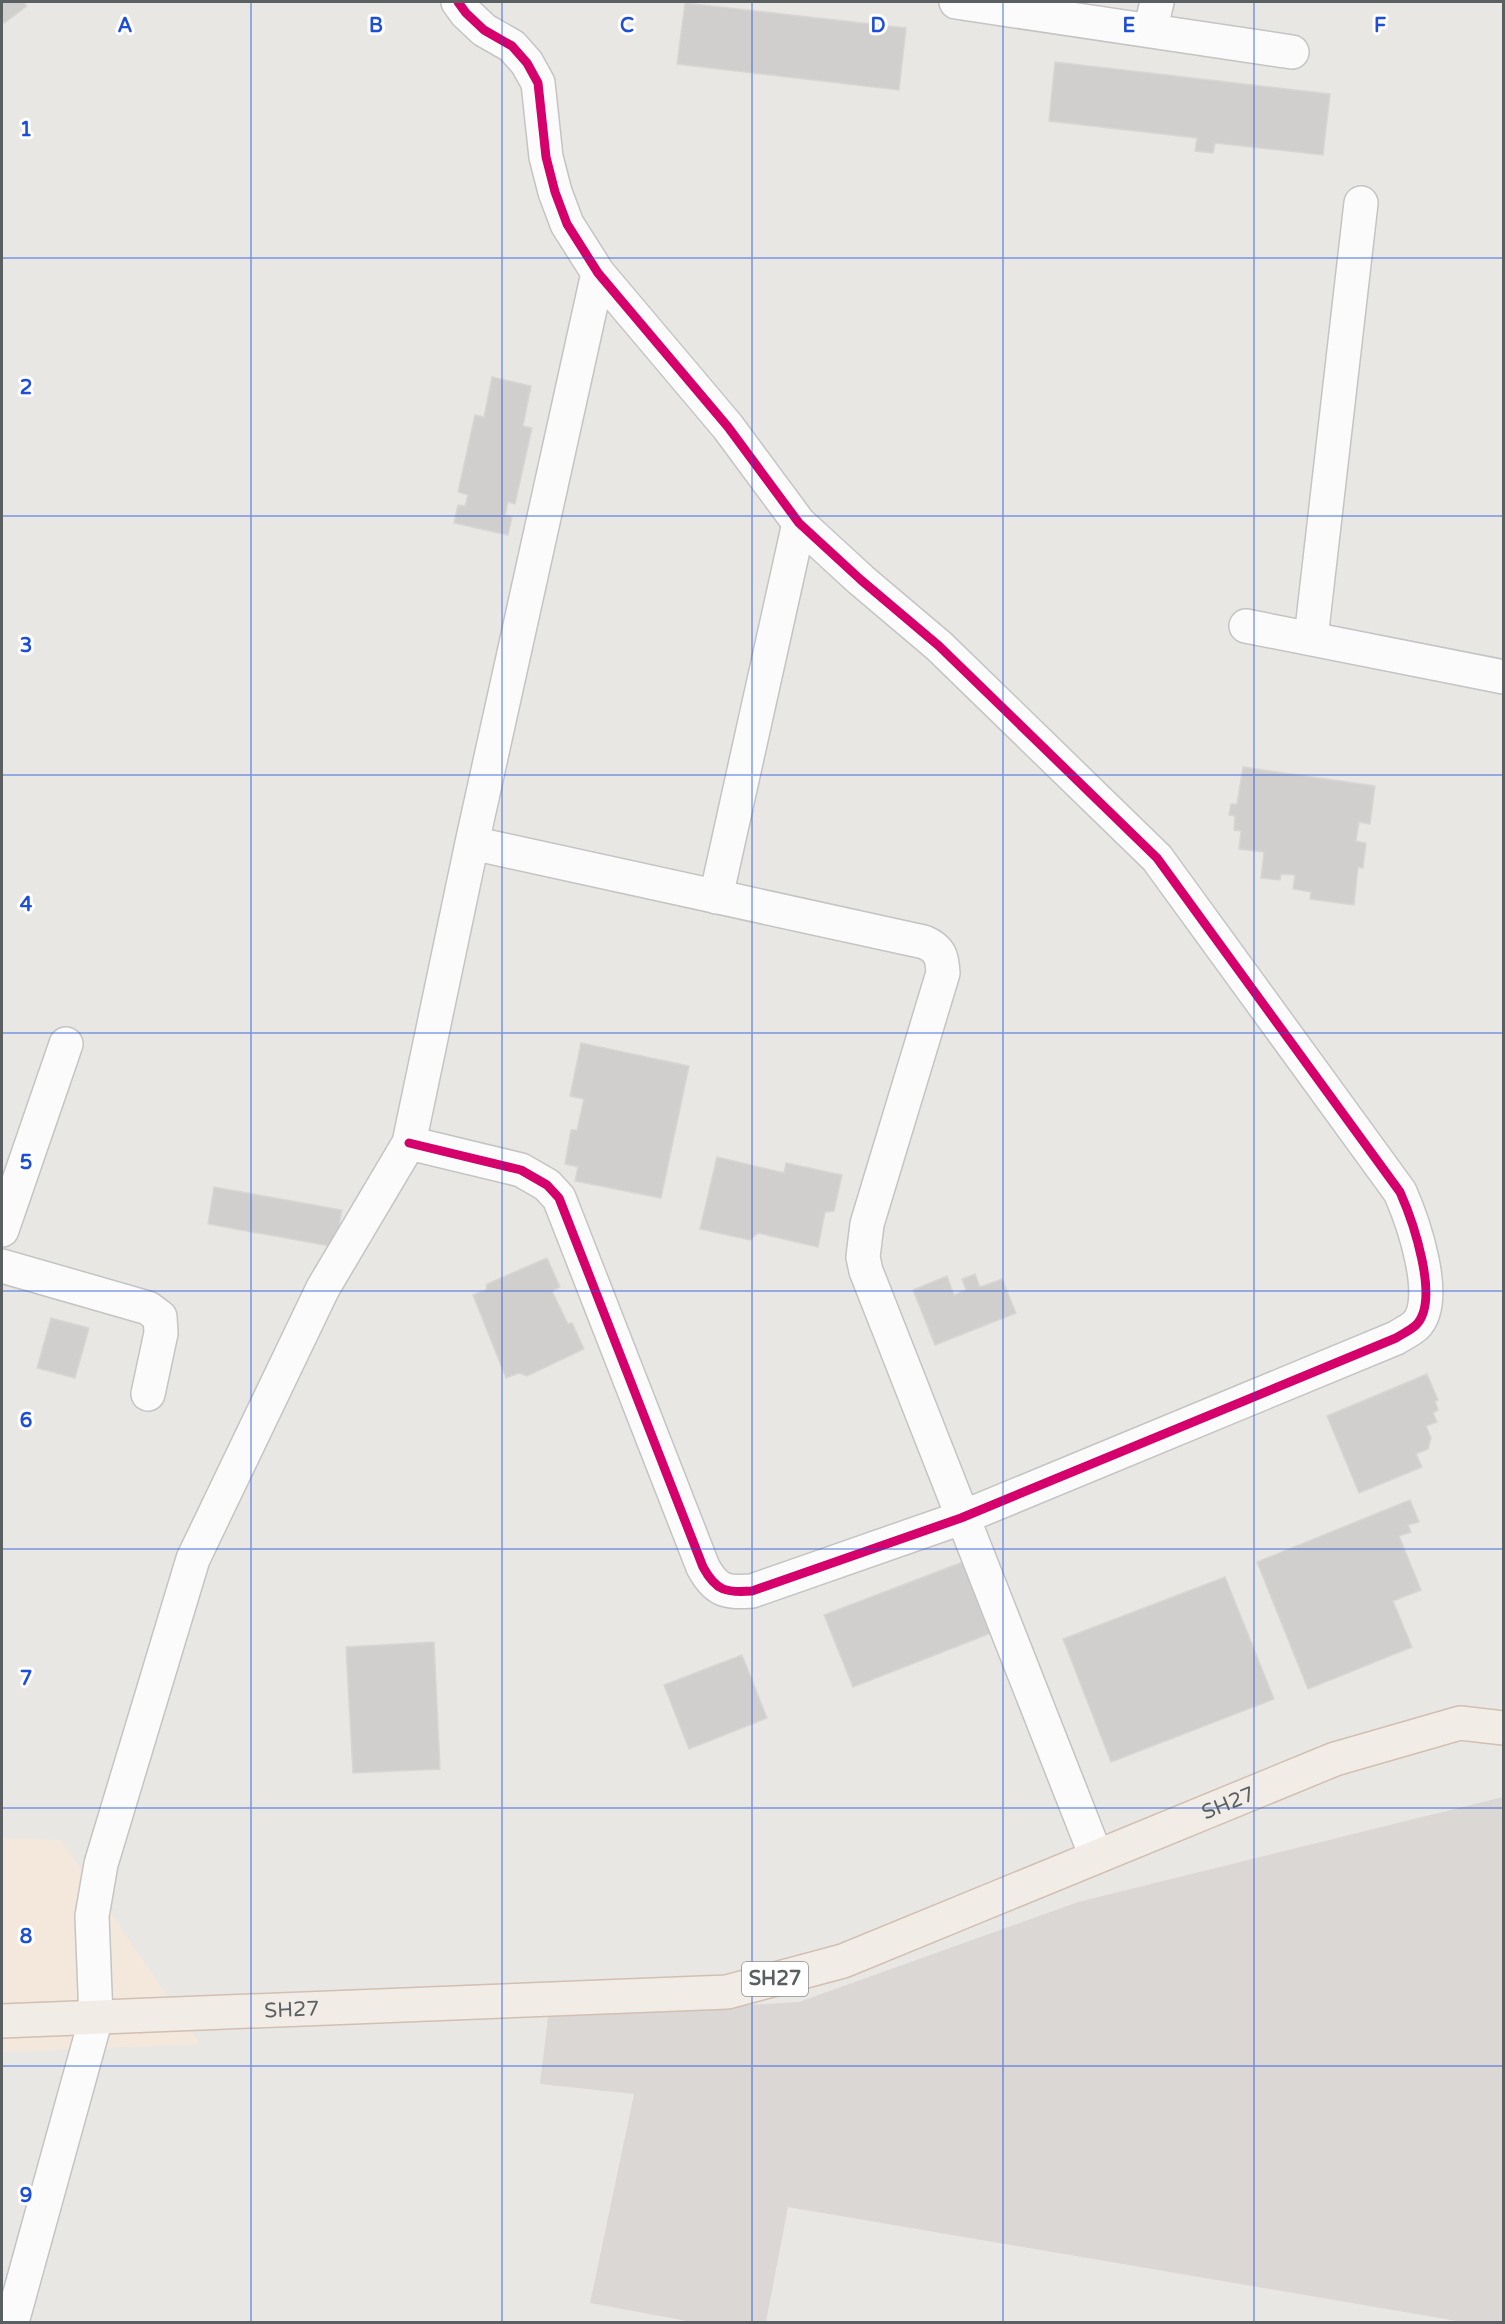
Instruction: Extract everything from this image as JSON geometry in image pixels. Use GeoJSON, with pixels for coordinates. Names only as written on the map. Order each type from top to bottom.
{"type":"FeatureCollection","features":[{"type":"Feature","properties":{"kind":"main road","name":"SH27"},"geometry":{"type":"LineString","coordinates":[[2,2021],[726,1992],[843,1961],[1335,1759],[1460,1723],[1503,1728]]}},
{"type":"Feature","properties":{"kind":"street"},"geometry":{"type":"LineString","coordinates":[[409,1143],[521,1170],[547,1185],[559,1198],[710,1581],[719,1588],[734,1593],[752,1591],[961,1518],[1396,1338],[1417,1325],[1424,1307],[1422,1253],[1413,1221],[1400,1192],[1157,858],[939,646],[861,580],[799,523],[728,427],[598,273],[567,224],[555,192],[546,158],[538,83],[527,63],[512,46],[484,30],[458,2]]}},
{"type":"Feature","properties":{"kind":"street"},"geometry":{"type":"LineString","coordinates":[[956,2],[1153,16],[1292,52]]}},
{"type":"Feature","properties":{"kind":"street"},"geometry":{"type":"LineString","coordinates":[[1311,638],[1360,203]]}},
{"type":"Feature","properties":{"kind":"street"},"geometry":{"type":"LineString","coordinates":[[12,2322],[96,2018],[92,1916],[101,1864],[193,1559],[323,1287],[409,1143],[472,843],[598,273]]}},
{"type":"Feature","properties":{"kind":"street"},"geometry":{"type":"LineString","coordinates":[[716,897],[799,523]]}},
{"type":"Feature","properties":{"kind":"street"},"geometry":{"type":"LineString","coordinates":[[1246,626],[1503,677]]}},
{"type":"Feature","properties":{"kind":"street"},"geometry":{"type":"LineString","coordinates":[[472,843],[924,942],[934,946],[940,952],[943,973],[867,1224],[863,1257],[866,1271],[961,1518],[1096,1856]]}},
{"type":"Feature","properties":{"kind":"street"},"geometry":{"type":"LineString","coordinates":[[2,1230],[66,1044]]}},
{"type":"Feature","properties":{"kind":"street"},"geometry":{"type":"LineString","coordinates":[[2,1266],[148,1308],[160,1317],[161,1333],[148,1394]]}},
{"type":"Feature","properties":{"kind":"shaded area"},"geometry":{"type":"Polygon","coordinates":[[[1503,1797],[1503,2322],[1463,2322],[788,2207],[766,2322],[692,2322],[590,2303],[634,2094],[540,2084],[548,2017],[799,2002],[1078,1902],[1503,1797]]]}},
{"type":"Feature","properties":{"kind":"shaded area"},"geometry":{"type":"Polygon","coordinates":[[[2,1838],[61,1840],[200,2044],[2,2052],[2,1838]]]}},
{"type":"Feature","properties":{"kind":"building"},"geometry":{"type":"Polygon","coordinates":[[[2,2],[23,2],[27,6],[4,23],[2,2]]]}},
{"type":"Feature","properties":{"kind":"building"},"geometry":{"type":"Polygon","coordinates":[[[685,3],[906,28],[899,90],[677,64],[685,3]]]}},
{"type":"Feature","properties":{"kind":"building"},"geometry":{"type":"Polygon","coordinates":[[[1055,62],[1330,94],[1323,155],[1215,143],[1213,153],[1195,151],[1197,138],[1049,121],[1055,62]]]}},
{"type":"Feature","properties":{"kind":"building"},"geometry":{"type":"Polygon","coordinates":[[[492,377],[531,386],[523,426],[532,428],[515,504],[508,502],[505,515],[512,517],[508,535],[454,523],[458,505],[465,506],[468,495],[458,492],[475,415],[484,417],[492,377]]]}},
{"type":"Feature","properties":{"kind":"building"},"geometry":{"type":"Polygon","coordinates":[[[1243,767],[1375,786],[1370,824],[1359,822],[1356,841],[1366,843],[1363,868],[1358,867],[1354,905],[1310,899],[1311,892],[1293,889],[1295,875],[1281,874],[1280,880],[1261,878],[1264,852],[1239,849],[1241,831],[1234,830],[1235,816],[1229,815],[1231,804],[1237,804],[1243,767]]]}},
{"type":"Feature","properties":{"kind":"building"},"geometry":{"type":"Polygon","coordinates":[[[581,1043],[689,1066],[661,1198],[575,1181],[578,1167],[565,1164],[571,1130],[577,1130],[584,1099],[570,1096],[581,1043]]]}},
{"type":"Feature","properties":{"kind":"building"},"geometry":{"type":"Polygon","coordinates":[[[717,1157],[784,1173],[786,1163],[842,1175],[834,1211],[825,1212],[818,1247],[758,1233],[750,1240],[700,1229],[717,1157]]]}},
{"type":"Feature","properties":{"kind":"building"},"geometry":{"type":"Polygon","coordinates":[[[214,1187],[342,1210],[335,1247],[208,1224],[214,1187]]]}},
{"type":"Feature","properties":{"kind":"building"},"geometry":{"type":"Polygon","coordinates":[[[547,1258],[560,1287],[552,1291],[568,1324],[572,1323],[584,1349],[527,1376],[519,1373],[506,1378],[473,1295],[486,1290],[487,1284],[547,1258]]]}},
{"type":"Feature","properties":{"kind":"building"},"geometry":{"type":"Polygon","coordinates":[[[975,1274],[980,1287],[1002,1279],[1016,1313],[935,1345],[913,1290],[947,1276],[954,1295],[966,1290],[962,1279],[975,1274]]]}},
{"type":"Feature","properties":{"kind":"building"},"geometry":{"type":"Polygon","coordinates":[[[51,1318],[89,1328],[75,1378],[37,1368],[51,1318]]]}},
{"type":"Feature","properties":{"kind":"building"},"geometry":{"type":"Polygon","coordinates":[[[1427,1374],[1438,1400],[1435,1401],[1438,1410],[1433,1413],[1437,1422],[1426,1426],[1431,1438],[1428,1449],[1416,1454],[1422,1467],[1359,1493],[1327,1416],[1427,1374]]]}},
{"type":"Feature","properties":{"kind":"building"},"geometry":{"type":"Polygon","coordinates":[[[1410,1500],[1419,1522],[1408,1525],[1411,1532],[1399,1536],[1421,1590],[1393,1601],[1412,1647],[1308,1689],[1257,1562],[1410,1500]]]}},
{"type":"Feature","properties":{"kind":"building"},"geometry":{"type":"Polygon","coordinates":[[[963,1562],[991,1633],[853,1687],[824,1615],[963,1562]]]}},
{"type":"Feature","properties":{"kind":"building"},"geometry":{"type":"Polygon","coordinates":[[[1225,1577],[1274,1699],[1111,1762],[1063,1639],[1225,1577]]]}},
{"type":"Feature","properties":{"kind":"building"},"geometry":{"type":"Polygon","coordinates":[[[434,1642],[440,1769],[353,1773],[346,1647],[434,1642]]]}},
{"type":"Feature","properties":{"kind":"building"},"geometry":{"type":"Polygon","coordinates":[[[742,1655],[767,1718],[689,1749],[664,1685],[742,1655]]]}},
{"type":"Feature","properties":{"kind":"cycle path"},"geometry":{"type":"LineString","coordinates":[[409,1143],[521,1170],[547,1185],[559,1198],[703,1567],[717,1586],[728,1591],[752,1591],[961,1518],[1396,1338],[1416,1325],[1423,1313],[1426,1297],[1422,1259],[1400,1192],[1157,858],[939,646],[861,580],[799,523],[728,427],[598,273],[567,224],[555,192],[546,157],[538,83],[527,63],[512,46],[484,30],[458,2]]}}]}
